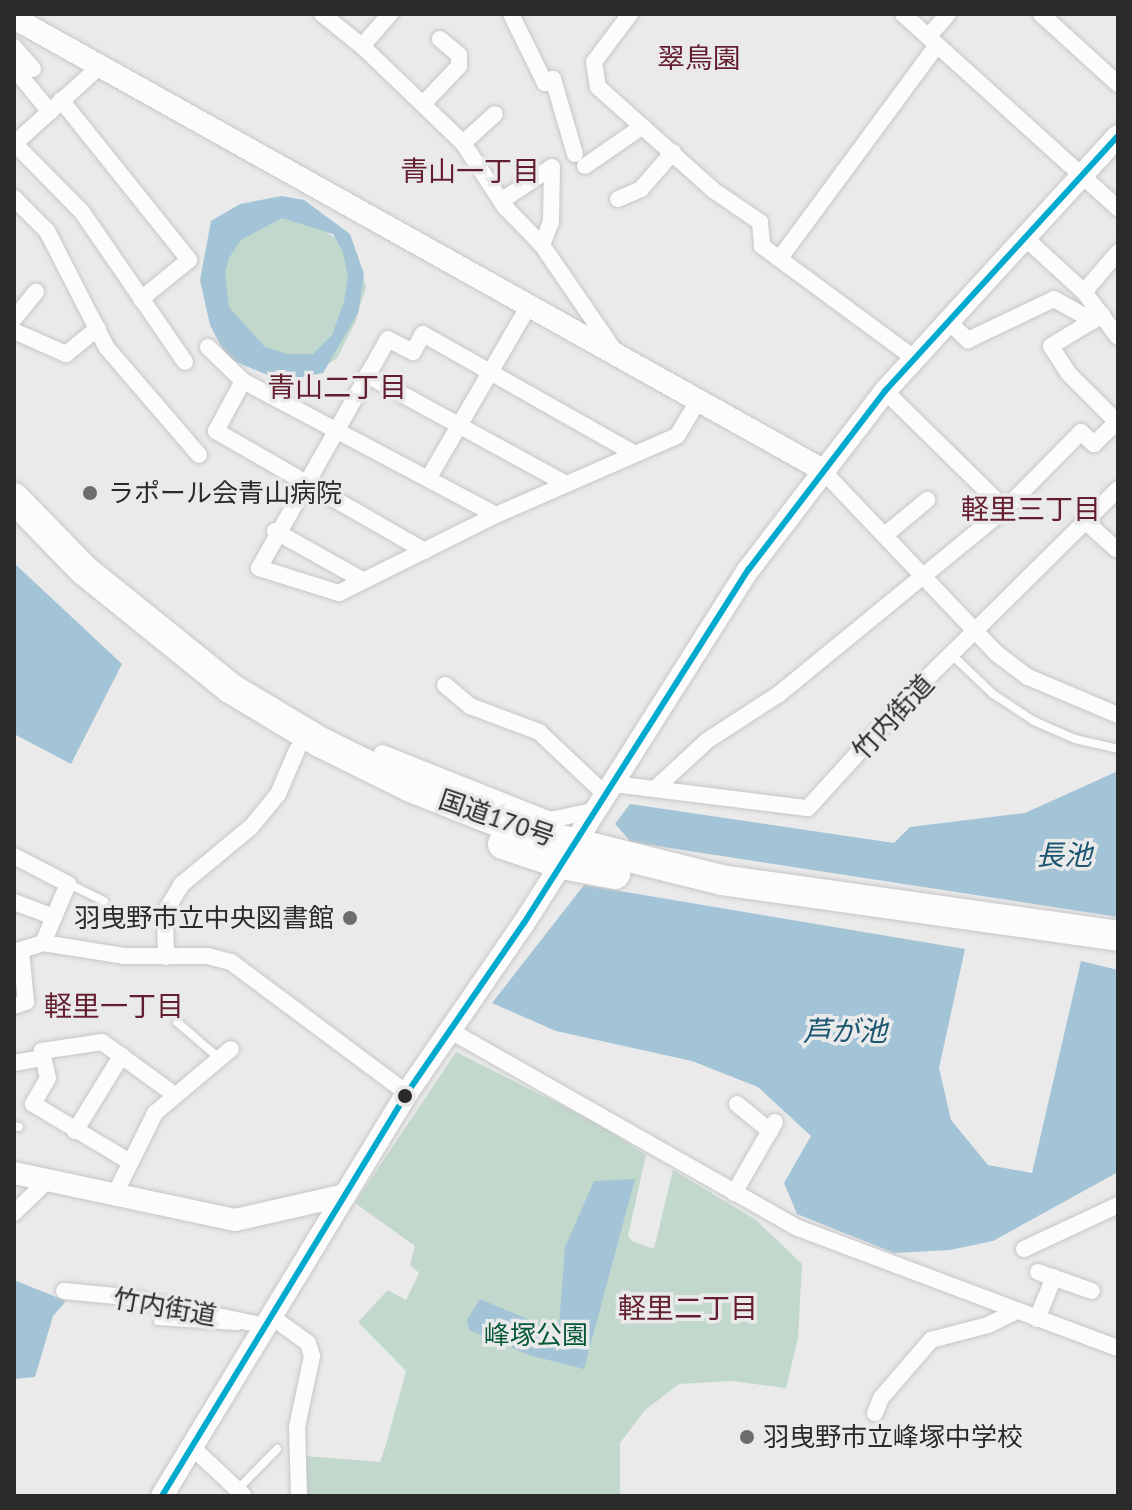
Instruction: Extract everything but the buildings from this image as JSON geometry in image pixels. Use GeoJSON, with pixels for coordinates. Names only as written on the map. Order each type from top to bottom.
{"type":"FeatureCollection","features":[{"type":"Feature","properties":{"kind":"highway"},"geometry":{"type":"LineString","coordinates":[[14,486],[19,512]]}},
{"type":"Feature","properties":{"kind":"highway","name":"国道170号"},"geometry":{"type":"LineString","coordinates":[[19,512],[138,640],[221,702],[297,750],[405,804],[719,898],[1118,954]]}},
{"type":"Feature","properties":{"kind":"highway","name":"国道170号"},"geometry":{"type":"LineString","coordinates":[[19,512],[149,627],[243,696],[411,787],[517,829],[569,854],[721,880],[1118,936]]}},
{"type":"Feature","properties":{"kind":"street"},"geometry":{"type":"LineString","coordinates":[[322,14],[362,46],[463,143],[501,201],[542,245],[619,357]]}},
{"type":"Feature","properties":{"kind":"street"},"geometry":{"type":"LineString","coordinates":[[362,46],[390,14]]}},
{"type":"Feature","properties":{"kind":"street"},"geometry":{"type":"LineString","coordinates":[[511,14],[545,83],[553,79],[580,160],[643,126]]}},
{"type":"Feature","properties":{"kind":"street"},"geometry":{"type":"LineString","coordinates":[[630,14],[594,62],[598,87],[713,190],[760,222],[762,246],[914,358]]}},
{"type":"Feature","properties":{"kind":"street"},"geometry":{"type":"LineString","coordinates":[[903,14],[1118,208]]}},
{"type":"Feature","properties":{"kind":"street"},"geometry":{"type":"LineString","coordinates":[[780,258],[948,14]]}},
{"type":"Feature","properties":{"kind":"street"},"geometry":{"type":"LineString","coordinates":[[1041,14],[1118,84]]}},
{"type":"Feature","properties":{"kind":"street"},"geometry":{"type":"LineString","coordinates":[[14,18],[821,469],[974,632],[1028,677],[1118,715]]}},
{"type":"Feature","properties":{"kind":"street"},"geometry":{"type":"LineString","coordinates":[[424,103],[459,66],[459,55],[440,39]]}},
{"type":"Feature","properties":{"kind":"street"},"geometry":{"type":"LineString","coordinates":[[14,47],[33,69]]}},
{"type":"Feature","properties":{"kind":"street"},"geometry":{"type":"LineString","coordinates":[[100,66],[14,144],[82,212],[185,362]]}},
{"type":"Feature","properties":{"kind":"street"},"geometry":{"type":"LineString","coordinates":[[14,68],[55,106],[189,260],[141,299]]}},
{"type":"Feature","properties":{"kind":"street"},"geometry":{"type":"LineString","coordinates":[[463,143],[495,114]]}},
{"type":"Feature","properties":{"kind":"street"},"geometry":{"type":"LineString","coordinates":[[162,1496],[407,1093],[569,854],[749,569],[821,469],[885,391],[1118,136]]}},
{"type":"Feature","properties":{"kind":"street"},"geometry":{"type":"LineString","coordinates":[[618,199],[641,189],[673,152]]}},
{"type":"Feature","properties":{"kind":"street"},"geometry":{"type":"LineString","coordinates":[[501,201],[552,167],[551,222],[542,245]]}},
{"type":"Feature","properties":{"kind":"street"},"geometry":{"type":"LineString","coordinates":[[14,198],[47,231],[107,348],[199,455]]}},
{"type":"Feature","properties":{"kind":"street"},"geometry":{"type":"LineString","coordinates":[[1024,237],[1084,292],[1098,318],[1118,337]]}},
{"type":"Feature","properties":{"kind":"street"},"geometry":{"type":"LineString","coordinates":[[1084,292],[1118,252]]}},
{"type":"Feature","properties":{"kind":"street"},"geometry":{"type":"LineString","coordinates":[[14,319],[36,292]]}},
{"type":"Feature","properties":{"kind":"street"},"geometry":{"type":"LineString","coordinates":[[948,321],[968,340],[1054,299],[1098,318]]}},
{"type":"Feature","properties":{"kind":"street"},"geometry":{"type":"LineString","coordinates":[[428,479],[528,307]]}},
{"type":"Feature","properties":{"kind":"street"},"geometry":{"type":"LineString","coordinates":[[657,787],[708,740],[779,694],[1005,509],[1081,432],[1094,444],[1118,422],[1069,374],[1051,346],[1098,318]]}},
{"type":"Feature","properties":{"kind":"street"},"geometry":{"type":"LineString","coordinates":[[14,331],[66,354],[98,328]]}},
{"type":"Feature","properties":{"kind":"street"},"geometry":{"type":"LineString","coordinates":[[635,454],[423,334],[413,352],[388,339],[275,531],[259,568],[339,593],[496,515],[677,436],[698,401]]}},
{"type":"Feature","properties":{"kind":"street"},"geometry":{"type":"LineString","coordinates":[[208,347],[243,381],[496,515]]}},
{"type":"Feature","properties":{"kind":"street"},"geometry":{"type":"LineString","coordinates":[[367,375],[566,484]]}},
{"type":"Feature","properties":{"kind":"street"},"geometry":{"type":"LineString","coordinates":[[243,381],[216,431],[425,551]]}},
{"type":"Feature","properties":{"kind":"street"},"geometry":{"type":"LineString","coordinates":[[885,391],[1005,509]]}},
{"type":"Feature","properties":{"kind":"street","name":"竹内街道"},"geometry":{"type":"LineString","coordinates":[[382,753],[550,820],[567,821],[606,797],[657,787],[688,797],[808,808],[974,632],[1118,489]]}},
{"type":"Feature","properties":{"kind":"street"},"geometry":{"type":"LineString","coordinates":[[885,535],[927,500]]}},
{"type":"Feature","properties":{"kind":"street"},"geometry":{"type":"LineString","coordinates":[[1085,521],[1116,549]]}},
{"type":"Feature","properties":{"kind":"street"},"geometry":{"type":"LineString","coordinates":[[275,531],[364,581]]}},
{"type":"Feature","properties":{"kind":"street"},"geometry":{"type":"LineString","coordinates":[[445,685],[470,706],[539,732],[606,797]]}},
{"type":"Feature","properties":{"kind":"street"},"geometry":{"type":"LineString","coordinates":[[166,957],[165,912],[172,887],[251,827],[278,794],[297,750]]}},
{"type":"Feature","properties":{"kind":"street"},"geometry":{"type":"LineString","coordinates":[[14,856],[68,884],[43,943]]}},
{"type":"Feature","properties":{"kind":"street"},"geometry":{"type":"LineString","coordinates":[[14,902],[54,917]]}},
{"type":"Feature","properties":{"kind":"street"},"geometry":{"type":"LineString","coordinates":[[14,1006],[26,1002],[17,951],[43,943],[124,956],[231,962],[407,1093]]}},
{"type":"Feature","properties":{"kind":"street"},"geometry":{"type":"LineString","coordinates":[[449,1030],[798,1228],[1118,1348]]}},
{"type":"Feature","properties":{"kind":"street"},"geometry":{"type":"LineString","coordinates":[[130,1162],[33,1104],[48,1078],[42,1051],[102,1042],[175,1095]]}},
{"type":"Feature","properties":{"kind":"street"},"geometry":{"type":"LineString","coordinates":[[114,1196],[155,1113],[226,1054]]}},
{"type":"Feature","properties":{"kind":"street"},"geometry":{"type":"LineString","coordinates":[[75,1131],[122,1055]]}},
{"type":"Feature","properties":{"kind":"street"},"geometry":{"type":"LineString","coordinates":[[14,1063],[43,1058]]}},
{"type":"Feature","properties":{"kind":"street"},"geometry":{"type":"LineString","coordinates":[[734,1193],[772,1126],[737,1104]]}},
{"type":"Feature","properties":{"kind":"street"},"geometry":{"type":"LineString","coordinates":[[14,1173],[235,1220],[345,1195]]}},
{"type":"Feature","properties":{"kind":"street"},"geometry":{"type":"LineString","coordinates":[[14,1212],[47,1181]]}},
{"type":"Feature","properties":{"kind":"street"},"geometry":{"type":"LineString","coordinates":[[1024,1249],[1118,1205]]}},
{"type":"Feature","properties":{"kind":"street"},"geometry":{"type":"LineString","coordinates":[[1037,1319],[1046,1274],[1092,1291]]}},
{"type":"Feature","properties":{"kind":"street","name":"竹内街道"},"geometry":{"type":"LineString","coordinates":[[64,1291],[126,1297],[269,1321]]}},
{"type":"Feature","properties":{"kind":"street"},"geometry":{"type":"LineString","coordinates":[[875,1413],[881,1398],[931,1340],[988,1325],[1017,1311]]}},
{"type":"Feature","properties":{"kind":"street"},"geometry":{"type":"LineString","coordinates":[[269,1321],[308,1343],[312,1356],[297,1427],[299,1496]]}},
{"type":"Feature","properties":{"kind":"street"},"geometry":{"type":"LineString","coordinates":[[192,1447],[240,1493]]}},
{"type":"Feature","properties":{"kind":"lane"},"geometry":{"type":"LineString","coordinates":[[952,655],[993,694],[1034,721],[1085,743],[1118,749]]}},
{"type":"Feature","properties":{"kind":"lane"},"geometry":{"type":"LineString","coordinates":[[68,884],[104,901]]}},
{"type":"Feature","properties":{"kind":"lane"},"geometry":{"type":"LineString","coordinates":[[177,1022],[226,1054]]}},
{"type":"Feature","properties":{"kind":"lane"},"geometry":{"type":"LineString","coordinates":[[158,1321],[269,1321]]}},
{"type":"Feature","properties":{"kind":"lane"},"geometry":{"type":"LineString","coordinates":[[240,1493],[277,1449]]}},
{"type":"Feature","properties":{"kind":"green space"},"geometry":{"type":"Polygon","coordinates":[[[271,212],[303,215],[357,254],[366,287],[355,323],[337,358],[317,372],[284,367],[222,310],[226,252],[271,212]]]}},
{"type":"Feature","properties":{"kind":"green space","name":"峰塚公園"},"geometry":{"type":"Polygon","coordinates":[[[456,1052],[599,1124],[646,1155],[628,1236],[632,1241],[654,1249],[673,1170],[756,1220],[802,1264],[798,1338],[786,1388],[732,1381],[679,1384],[645,1410],[620,1443],[620,1496],[307,1496],[304,1456],[380,1462],[385,1448],[406,1371],[358,1322],[388,1290],[406,1300],[419,1273],[410,1265],[415,1246],[355,1203],[456,1052]]]}},
{"type":"Feature","properties":{"kind":"water"},"geometry":{"type":"Polygon","coordinates":[[[282,196],[304,200],[350,234],[364,274],[358,313],[323,373],[282,381],[234,361],[222,348],[210,325],[200,280],[211,221],[240,204],[282,196]],[[282,218],[241,240],[229,258],[225,272],[229,307],[265,347],[287,354],[313,354],[332,335],[344,302],[348,277],[343,252],[333,234],[282,218]]]}},
{"type":"Feature","properties":{"kind":"water"},"geometry":{"type":"Polygon","coordinates":[[[14,563],[122,664],[71,764],[14,734],[14,563]]]}},
{"type":"Feature","properties":{"kind":"water","name":"長池"},"geometry":{"type":"Polygon","coordinates":[[[1118,771],[1118,917],[631,842],[615,824],[630,804],[894,843],[910,827],[1025,813],[1118,771]]]}},
{"type":"Feature","properties":{"kind":"water","name":"芦が池"},"geometry":{"type":"Polygon","coordinates":[[[584,885],[965,949],[939,1068],[951,1120],[988,1165],[1032,1173],[1081,961],[1118,970],[1118,1172],[993,1241],[950,1250],[894,1253],[797,1214],[784,1183],[811,1136],[758,1087],[692,1061],[556,1031],[492,1003],[584,885]]]}},
{"type":"Feature","properties":{"kind":"water"},"geometry":{"type":"Polygon","coordinates":[[[635,1179],[584,1369],[532,1356],[469,1330],[467,1320],[480,1299],[551,1329],[559,1326],[565,1247],[594,1181],[635,1179]]]}},
{"type":"Feature","properties":{"kind":"water"},"geometry":{"type":"Polygon","coordinates":[[[14,1280],[66,1301],[53,1316],[35,1377],[14,1379],[14,1280]]]}},
{"type":"Feature","properties":{"kind":"transit line"},"geometry":{"type":"LineString","coordinates":[[162,1496],[407,1093],[524,923],[749,569],[885,391],[1118,136]]}},
{"type":"Feature","properties":{"kind":"place","name":"ラポール会青山病院"},"geometry":{"type":"Point","coordinates":[90,493]}},
{"type":"Feature","properties":{"kind":"place","name":"羽曳野市立中央図書館"},"geometry":{"type":"Point","coordinates":[350,918]}},
{"type":"Feature","properties":{"kind":"place","name":"羽曳野市立峰塚中学校"},"geometry":{"type":"Point","coordinates":[747,1437]}},
{"type":"Feature","properties":{"kind":"district","name":"翠鳥園"},"geometry":{"type":"Point","coordinates":[699,58]}},
{"type":"Feature","properties":{"kind":"district","name":"青山一丁目"},"geometry":{"type":"Point","coordinates":[470,171]}},
{"type":"Feature","properties":{"kind":"district","name":"青山二丁目"},"geometry":{"type":"Point","coordinates":[337,387]}},
{"type":"Feature","properties":{"kind":"district","name":"軽里三丁目"},"geometry":{"type":"Point","coordinates":[1031,509]}},
{"type":"Feature","properties":{"kind":"district","name":"軽里一丁目"},"geometry":{"type":"Point","coordinates":[114,1006]}},
{"type":"Feature","properties":{"kind":"district","name":"軽里二丁目"},"geometry":{"type":"Point","coordinates":[688,1308]}}]}
